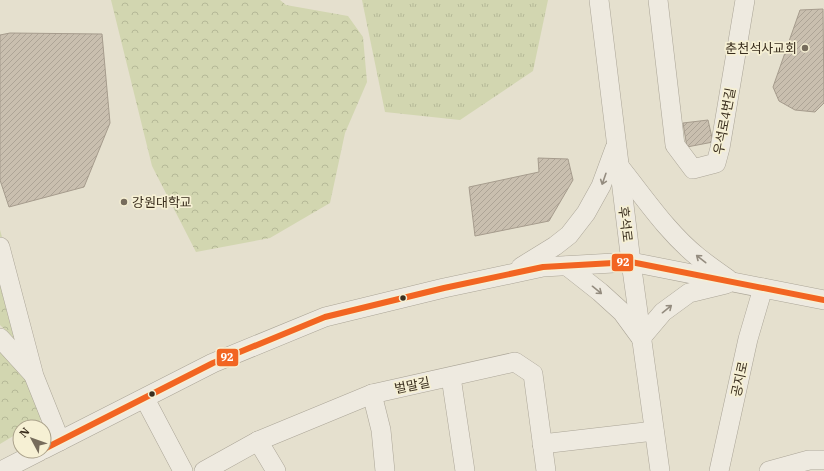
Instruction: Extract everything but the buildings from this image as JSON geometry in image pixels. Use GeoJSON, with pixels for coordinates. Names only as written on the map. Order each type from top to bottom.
{"type":"FeatureCollection","features":[{"type":"Feature","properties":{"kind":"street","name":"후석로"},"geometry":{"type":"LineString","coordinates":[[599,0],[631,262],[660,471]]}},
{"type":"Feature","properties":{"kind":"street","name":"우석로4번길"},"geometry":{"type":"LineString","coordinates":[[658,0],[675,145],[693,169],[716,163],[745,0]]}},
{"type":"Feature","properties":{"kind":"street"},"geometry":{"type":"LineString","coordinates":[[510,274],[569,235],[586,213],[601,186],[616,142]]}},
{"type":"Feature","properties":{"kind":"street"},"geometry":{"type":"LineString","coordinates":[[619,166],[677,237],[698,257],[732,282]]}},
{"type":"Feature","properties":{"kind":"street"},"geometry":{"type":"LineString","coordinates":[[0,247],[45,419]]}},
{"type":"Feature","properties":{"kind":"street"},"geometry":{"type":"LineString","coordinates":[[52,445],[213,363],[324,317],[444,288],[544,267],[631,262],[824,300]]}},
{"type":"Feature","properties":{"kind":"street"},"geometry":{"type":"LineString","coordinates":[[567,266],[600,292],[622,312],[641,338],[663,312],[689,293],[732,282]]}},
{"type":"Feature","properties":{"kind":"street","name":"공지로"},"geometry":{"type":"LineString","coordinates":[[718,471],[748,339],[763,288]]}},
{"type":"Feature","properties":{"kind":"street"},"geometry":{"type":"LineString","coordinates":[[0,338],[34,376]]}},
{"type":"Feature","properties":{"kind":"street","name":"벌말길"},"geometry":{"type":"LineString","coordinates":[[204,471],[258,441],[372,394],[516,362],[533,374],[546,471]]}},
{"type":"Feature","properties":{"kind":"street"},"geometry":{"type":"LineString","coordinates":[[451,376],[465,471]]}},
{"type":"Feature","properties":{"kind":"street"},"geometry":{"type":"LineString","coordinates":[[372,394],[380,430],[385,471]]}},
{"type":"Feature","properties":{"kind":"street"},"geometry":{"type":"LineString","coordinates":[[144,399],[184,471]]}},
{"type":"Feature","properties":{"kind":"street"},"geometry":{"type":"LineString","coordinates":[[542,444],[654,431]]}},
{"type":"Feature","properties":{"kind":"street"},"geometry":{"type":"LineString","coordinates":[[258,441],[276,471]]}},
{"type":"Feature","properties":{"kind":"street"},"geometry":{"type":"LineString","coordinates":[[1,471],[24,459]]}},
{"type":"Feature","properties":{"kind":"street"},"geometry":{"type":"LineString","coordinates":[[769,471],[809,460],[824,460]]}},
{"type":"Feature","properties":{"kind":"green space"},"geometry":{"type":"Polygon","coordinates":[[[111,0],[280,0],[286,5],[348,16],[363,37],[367,82],[345,133],[330,203],[270,238],[196,252],[152,166],[111,0]]]}},
{"type":"Feature","properties":{"kind":"green space"},"geometry":{"type":"Polygon","coordinates":[[[362,0],[548,0],[533,71],[460,120],[385,112],[362,0]]]}},
{"type":"Feature","properties":{"kind":"green space"},"geometry":{"type":"Polygon","coordinates":[[[0,230],[37,360],[0,325],[0,230]]]}},
{"type":"Feature","properties":{"kind":"green space"},"geometry":{"type":"Polygon","coordinates":[[[0,352],[42,395],[51,414],[43,419],[12,419],[12,437],[0,444],[0,352]]]}},
{"type":"Feature","properties":{"kind":"transit line","name":"92"},"geometry":{"type":"LineString","coordinates":[[52,445],[213,363],[325,317],[444,288],[543,267],[631,262],[824,300]]}},
{"type":"Feature","properties":{"kind":"place","name":"춘천석사교회"},"geometry":{"type":"Point","coordinates":[805,48]}},
{"type":"Feature","properties":{"kind":"place","name":"강원대학교"},"geometry":{"type":"Point","coordinates":[124,202]}}]}
